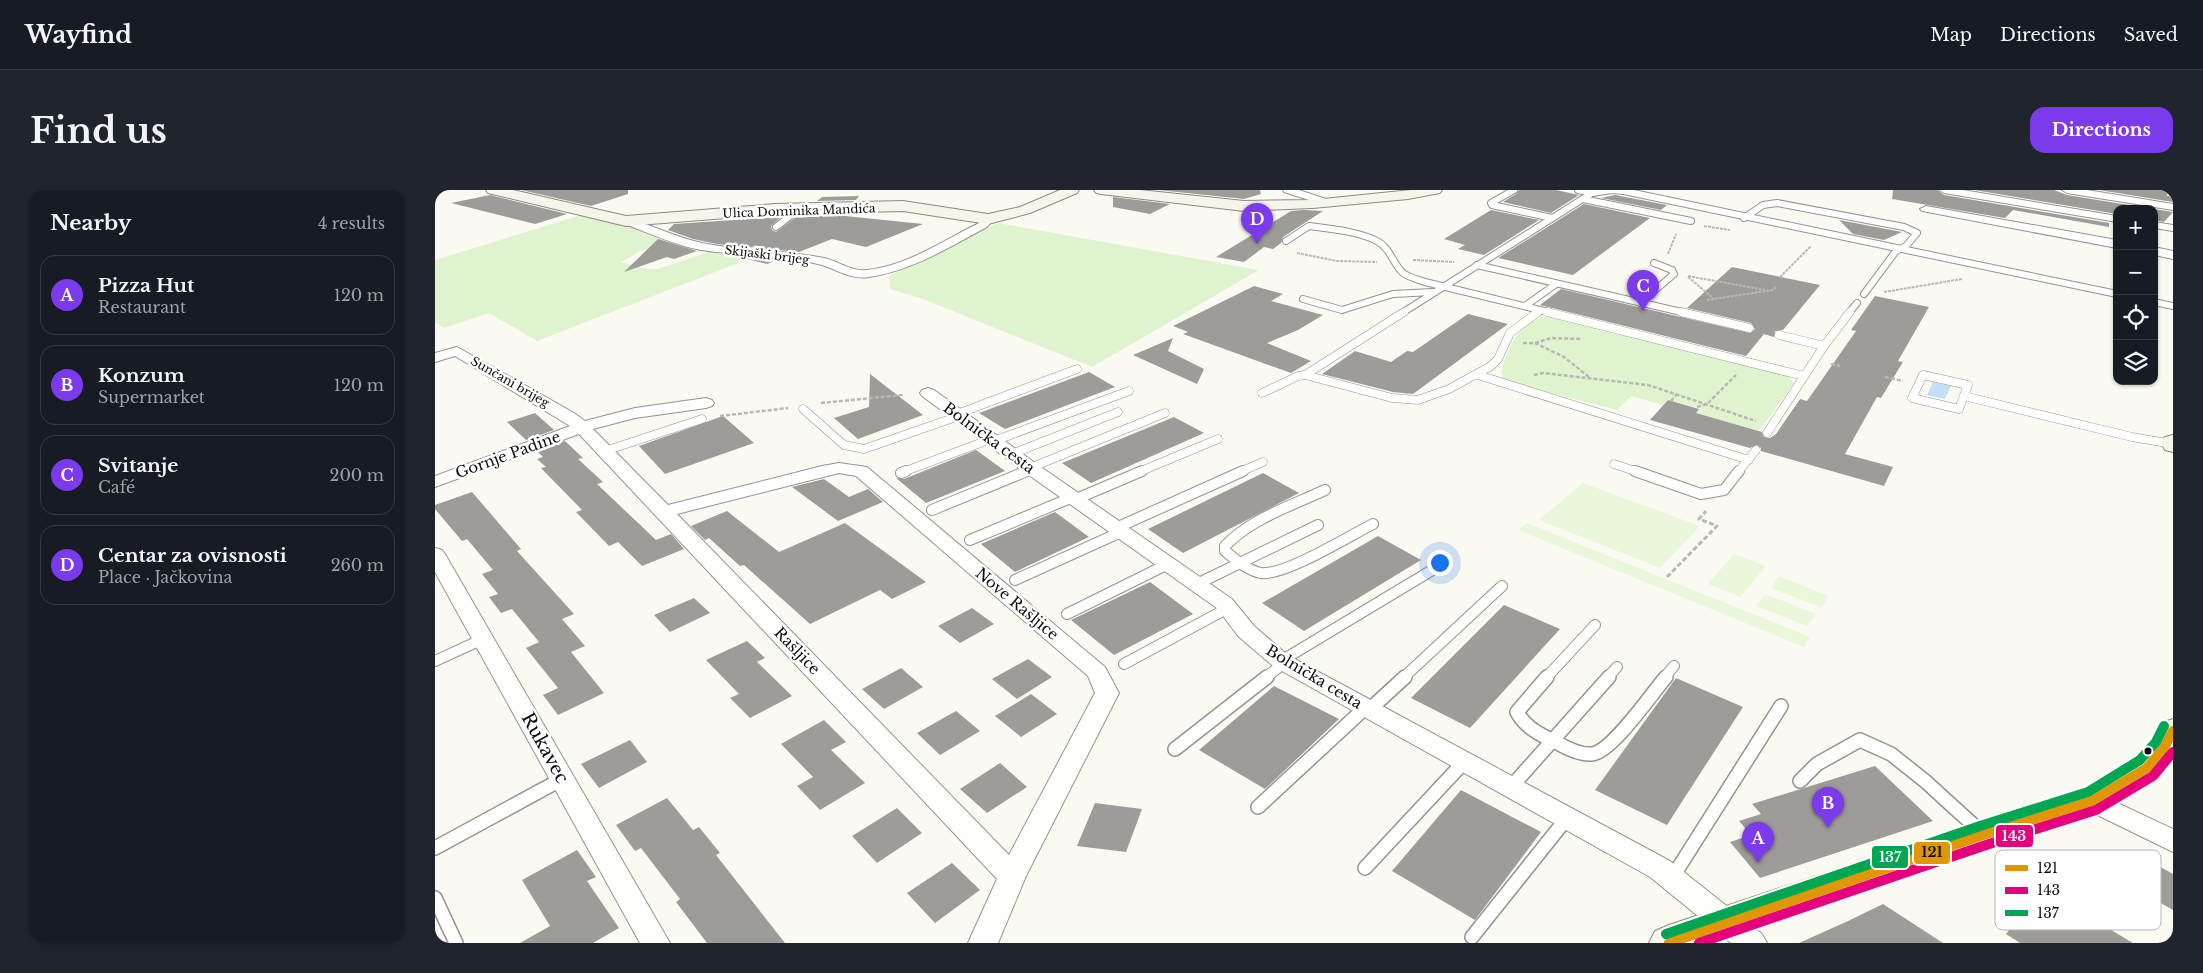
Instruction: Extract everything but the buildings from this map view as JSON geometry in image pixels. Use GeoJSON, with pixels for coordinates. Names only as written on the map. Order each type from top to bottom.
{"type":"FeatureCollection","features":[{"type":"Feature","properties":{"kind":"street","name":"Ulica Dominika Mandića"},"geometry":{"type":"LineString","coordinates":[[493,190],[556,204],[604,218],[626,221],[799,209],[903,206],[988,219],[1025,210],[1072,190]]}},
{"type":"Feature","properties":{"kind":"street"},"geometry":{"type":"LineString","coordinates":[[1101,190],[1244,206],[1325,202],[1408,195],[1435,190]]}},
{"type":"Feature","properties":{"kind":"street"},"geometry":{"type":"LineString","coordinates":[[1288,190],[1325,202]]}},
{"type":"Feature","properties":{"kind":"street"},"geometry":{"type":"LineString","coordinates":[[1944,190],[2113,218]]}},
{"type":"Feature","properties":{"kind":"street"},"geometry":{"type":"LineString","coordinates":[[2067,190],[2173,207]]}},
{"type":"Feature","properties":{"kind":"street"},"geometry":{"type":"LineString","coordinates":[[1927,209],[2113,243]]}},
{"type":"Feature","properties":{"kind":"street","name":"Skijaški brijeg"},"geometry":{"type":"LineString","coordinates":[[626,221],[700,246],[797,257],[825,262],[856,274],[867,274],[892,269],[911,262],[983,225],[988,219]]}},
{"type":"Feature","properties":{"kind":"street"},"geometry":{"type":"LineString","coordinates":[[2158,226],[2173,228]]}},
{"type":"Feature","properties":{"kind":"street"},"geometry":{"type":"LineString","coordinates":[[2158,252],[2173,255]]}},
{"type":"Feature","properties":{"kind":"street","name":"Sunčani brijeg"},"geometry":{"type":"LineString","coordinates":[[435,358],[457,351],[561,411],[582,427]]}},
{"type":"Feature","properties":{"kind":"street","name":"Bolnička cesta"},"geometry":{"type":"LineString","coordinates":[[928,393],[1031,469],[1197,584],[1228,608],[1246,631],[1283,662],[1660,869],[1738,933]]}},
{"type":"Feature","properties":{"kind":"street","name":"Gornje Padine"},"geometry":{"type":"LineString","coordinates":[[435,482],[582,427],[649,410],[706,403]]}},
{"type":"Feature","properties":{"kind":"street","name":"Rašljice"},"geometry":{"type":"LineString","coordinates":[[582,427],[1012,876]]}},
{"type":"Feature","properties":{"kind":"street","name":"Nove Rašljice"},"geometry":{"type":"LineString","coordinates":[[664,512],[822,471],[839,468],[861,471],[1097,672],[1107,693],[1012,876],[983,943]]}},
{"type":"Feature","properties":{"kind":"street","name":"Rukavec"},"geometry":{"type":"LineString","coordinates":[[435,554],[655,943]]}},
{"type":"Feature","properties":{"kind":"street"},"geometry":{"type":"LineString","coordinates":[[1669,943],[1738,933],[1983,835],[2092,801],[2147,768],[2164,748],[2173,731]]}},
{"type":"Feature","properties":{"kind":"street"},"geometry":{"type":"LineString","coordinates":[[2092,801],[2173,841]]}},
{"type":"Feature","properties":{"kind":"lane"},"geometry":{"type":"LineString","coordinates":[[1514,190],[1491,203],[1491,205],[1552,218]]}},
{"type":"Feature","properties":{"kind":"lane"},"geometry":{"type":"LineString","coordinates":[[1578,190],[1593,193],[1622,190],[1744,218],[2113,293]]}},
{"type":"Feature","properties":{"kind":"lane"},"geometry":{"type":"LineString","coordinates":[[1305,375],[1443,286],[1593,193]]}},
{"type":"Feature","properties":{"kind":"lane"},"geometry":{"type":"LineString","coordinates":[[1583,199],[1691,221]]}},
{"type":"Feature","properties":{"kind":"lane"},"geometry":{"type":"LineString","coordinates":[[1744,218],[1763,205],[1777,203],[1904,227],[1917,233],[1906,246],[1899,250],[1865,292]]}},
{"type":"Feature","properties":{"kind":"lane"},"geometry":{"type":"LineString","coordinates":[[776,227],[799,209]]}},
{"type":"Feature","properties":{"kind":"lane"},"geometry":{"type":"LineString","coordinates":[[1286,241],[1309,226],[1363,236],[1383,244],[1406,275],[1443,286],[1804,376]]}},
{"type":"Feature","properties":{"kind":"lane"},"geometry":{"type":"LineString","coordinates":[[1641,303],[1673,274],[1672,270],[1654,263]]}},
{"type":"Feature","properties":{"kind":"lane"},"geometry":{"type":"LineString","coordinates":[[1477,265],[1748,328]]}},
{"type":"Feature","properties":{"kind":"lane"},"geometry":{"type":"LineString","coordinates":[[1525,306],[1556,284]]}},
{"type":"Feature","properties":{"kind":"lane"},"geometry":{"type":"LineString","coordinates":[[1303,299],[1342,310],[1393,294],[1435,292]]}},
{"type":"Feature","properties":{"kind":"lane"},"geometry":{"type":"LineString","coordinates":[[1769,430],[1824,346],[1857,303]]}},
{"type":"Feature","properties":{"kind":"lane"},"geometry":{"type":"LineString","coordinates":[[2158,303],[2173,306]]}},
{"type":"Feature","properties":{"kind":"lane"},"geometry":{"type":"LineString","coordinates":[[1262,392],[1298,376],[1305,375],[1405,400],[1418,400],[1449,390],[1491,366],[1498,359],[1510,332],[1541,310]]}},
{"type":"Feature","properties":{"kind":"lane"},"geometry":{"type":"LineString","coordinates":[[1779,335],[1824,346]]}},
{"type":"Feature","properties":{"kind":"lane"},"geometry":{"type":"LineString","coordinates":[[803,409],[844,445],[865,449],[1077,369]]}},
{"type":"Feature","properties":{"kind":"lane"},"geometry":{"type":"LineString","coordinates":[[1478,375],[1749,460]]}},
{"type":"Feature","properties":{"kind":"lane"},"geometry":{"type":"LineString","coordinates":[[1923,375],[1968,385],[1964,396],[1959,409],[1912,398],[1923,375]]}},
{"type":"Feature","properties":{"kind":"lane"},"geometry":{"type":"LineString","coordinates":[[901,474],[1129,391]]}},
{"type":"Feature","properties":{"kind":"lane"},"geometry":{"type":"LineString","coordinates":[[1964,396],[2132,437],[2173,444]]}},
{"type":"Feature","properties":{"kind":"lane"},"geometry":{"type":"LineString","coordinates":[[1012,454],[1118,412]]}},
{"type":"Feature","properties":{"kind":"lane"},"geometry":{"type":"LineString","coordinates":[[932,510],[1165,413]]}},
{"type":"Feature","properties":{"kind":"lane"},"geometry":{"type":"LineString","coordinates":[[605,451],[702,419]]}},
{"type":"Feature","properties":{"kind":"lane"},"geometry":{"type":"LineString","coordinates":[[970,540],[1217,439]]}},
{"type":"Feature","properties":{"kind":"lane"},"geometry":{"type":"LineString","coordinates":[[1614,464],[1701,494],[1724,490],[1756,450]]}},
{"type":"Feature","properties":{"kind":"lane"},"geometry":{"type":"LineString","coordinates":[[1015,580],[1263,462]]}},
{"type":"Feature","properties":{"kind":"lane"},"geometry":{"type":"LineString","coordinates":[[1325,490],[1249,526],[1231,538],[1225,546],[1225,551],[1251,570],[1265,574],[1281,570],[1373,524]]}},
{"type":"Feature","properties":{"kind":"lane"},"geometry":{"type":"LineString","coordinates":[[1197,584],[1318,525]]}},
{"type":"Feature","properties":{"kind":"lane"},"geometry":{"type":"LineString","coordinates":[[1067,614],[1168,564]]}},
{"type":"Feature","properties":{"kind":"lane"},"geometry":{"type":"LineString","coordinates":[[1175,749],[1283,662],[1444,564]]}},
{"type":"Feature","properties":{"kind":"lane"},"geometry":{"type":"LineString","coordinates":[[1258,808],[1502,586]]}},
{"type":"Feature","properties":{"kind":"lane"},"geometry":{"type":"LineString","coordinates":[[1124,664],[1228,608]]}},
{"type":"Feature","properties":{"kind":"lane"},"geometry":{"type":"LineString","coordinates":[[1595,625],[1517,712],[1520,720],[1529,728],[1579,752],[1591,754],[1602,751],[1613,742],[1674,666]]}},
{"type":"Feature","properties":{"kind":"lane"},"geometry":{"type":"LineString","coordinates":[[435,661],[483,639]]}},
{"type":"Feature","properties":{"kind":"lane"},"geometry":{"type":"LineString","coordinates":[[1511,787],[1617,667]]}},
{"type":"Feature","properties":{"kind":"lane"},"geometry":{"type":"LineString","coordinates":[[1672,878],[1781,706]]}},
{"type":"Feature","properties":{"kind":"lane"},"geometry":{"type":"LineString","coordinates":[[1800,781],[1812,769],[1860,740],[1898,759],[1925,781],[1983,835]]}},
{"type":"Feature","properties":{"kind":"lane"},"geometry":{"type":"LineString","coordinates":[[1365,868],[1465,762]]}},
{"type":"Feature","properties":{"kind":"lane"},"geometry":{"type":"LineString","coordinates":[[435,848],[562,779]]}},
{"type":"Feature","properties":{"kind":"lane"},"geometry":{"type":"LineString","coordinates":[[1472,937],[1567,818]]}},
{"type":"Feature","properties":{"kind":"lane"},"geometry":{"type":"LineString","coordinates":[[435,898],[455,943]]}},
{"type":"Feature","properties":{"kind":"path"},"geometry":{"type":"LineString","coordinates":[[1664,266],[1681,219]]}},
{"type":"Feature","properties":{"kind":"path"},"geometry":{"type":"LineString","coordinates":[[1779,277],[1823,234]]}},
{"type":"Feature","properties":{"kind":"path"},"geometry":{"type":"LineString","coordinates":[[1865,292],[1879,293],[2005,271]]}},
{"type":"Feature","properties":{"kind":"path"},"geometry":{"type":"LineString","coordinates":[[1748,328],[1687,276],[1691,275],[1765,290]]}},
{"type":"Feature","properties":{"kind":"path"},"geometry":{"type":"LineString","coordinates":[[1705,300],[1773,290],[1775,287]]}},
{"type":"Feature","properties":{"kind":"path"},"geometry":{"type":"LineString","coordinates":[[1535,344],[1564,357],[1583,375],[1591,378]]}},
{"type":"Feature","properties":{"kind":"path"},"geometry":{"type":"LineString","coordinates":[[1697,407],[1707,404],[1749,362]]}},
{"type":"Feature","properties":{"kind":"path"},"geometry":{"type":"LineString","coordinates":[[1494,380],[1543,373],[1648,385],[1707,404],[1769,430]]}},
{"type":"Feature","properties":{"kind":"path"},"geometry":{"type":"LineString","coordinates":[[1671,401],[1677,394]]}},
{"type":"Feature","properties":{"kind":"path"},"geometry":{"type":"LineString","coordinates":[[1667,576],[1717,526],[1699,519],[1724,490]]}},
{"type":"Feature","properties":{"kind":"green space"},"geometry":{"type":"Polygon","coordinates":[[[581,215],[633,225],[679,240],[637,252],[621,262],[648,269],[658,269],[711,251],[759,255],[537,341],[489,313],[444,328],[435,322],[435,260],[581,215]]]}},
{"type":"Feature","properties":{"kind":"green space"},"geometry":{"type":"Polygon","coordinates":[[[998,223],[1259,270],[1092,367],[923,299],[890,289],[889,276],[998,223]]]}},
{"type":"Feature","properties":{"kind":"green space"},"geometry":{"type":"Polygon","coordinates":[[[1553,316],[1787,375],[1794,383],[1759,431],[1696,413],[1700,408],[1668,400],[1663,405],[1631,396],[1617,410],[1510,382],[1503,378],[1501,373],[1504,363],[1518,334],[1532,321],[1553,316]]]}},
{"type":"Feature","properties":{"kind":"green space"},"geometry":{"type":"Polygon","coordinates":[[[1583,483],[1700,526],[1660,568],[1539,520],[1583,483]]]}},
{"type":"Feature","properties":{"kind":"green space"},"geometry":{"type":"Polygon","coordinates":[[[1527,523],[1810,637],[1804,647],[1518,530],[1527,523]]]}},
{"type":"Feature","properties":{"kind":"green space"},"geometry":{"type":"Polygon","coordinates":[[[1734,554],[1766,566],[1740,597],[1708,584],[1734,554]]]}},
{"type":"Feature","properties":{"kind":"green space"},"geometry":{"type":"Polygon","coordinates":[[[1779,576],[1829,596],[1821,607],[1771,588],[1779,576]]]}},
{"type":"Feature","properties":{"kind":"green space"},"geometry":{"type":"Polygon","coordinates":[[[1765,594],[1816,614],[1807,626],[1756,606],[1765,594]]]}},
{"type":"Feature","properties":{"kind":"water"},"geometry":{"type":"Polygon","coordinates":[[[1933,382],[1951,386],[1945,399],[1927,395],[1933,382]]]}},
{"type":"Feature","properties":{"kind":"transit line","name":"137"},"geometry":{"type":"LineString","coordinates":[[1666,934],[1980,826],[2088,792],[2140,760],[2156,742],[2164,726]]}},
{"type":"Feature","properties":{"kind":"transit line","name":"121"},"geometry":{"type":"LineString","coordinates":[[1669,943],[1983,835],[2092,801],[2147,768],[2164,748],[2173,731]]}},
{"type":"Feature","properties":{"kind":"transit line","name":"143"},"geometry":{"type":"LineString","coordinates":[[1699,943],[1986,845],[2096,810],[2153,776],[2173,752]]}},
{"type":"Feature","properties":{"kind":"place","name":"Centar za ovisnosti"},"geometry":{"type":"Point","coordinates":[1257,244]}},
{"type":"Feature","properties":{"kind":"place","name":"Svitanje"},"geometry":{"type":"Point","coordinates":[1643,311]}},
{"type":"Feature","properties":{"kind":"place","name":"Konzum"},"geometry":{"type":"Point","coordinates":[1828,828]}},
{"type":"Feature","properties":{"kind":"place","name":"Pizza Hut"},"geometry":{"type":"Point","coordinates":[1758,863]}}]}
